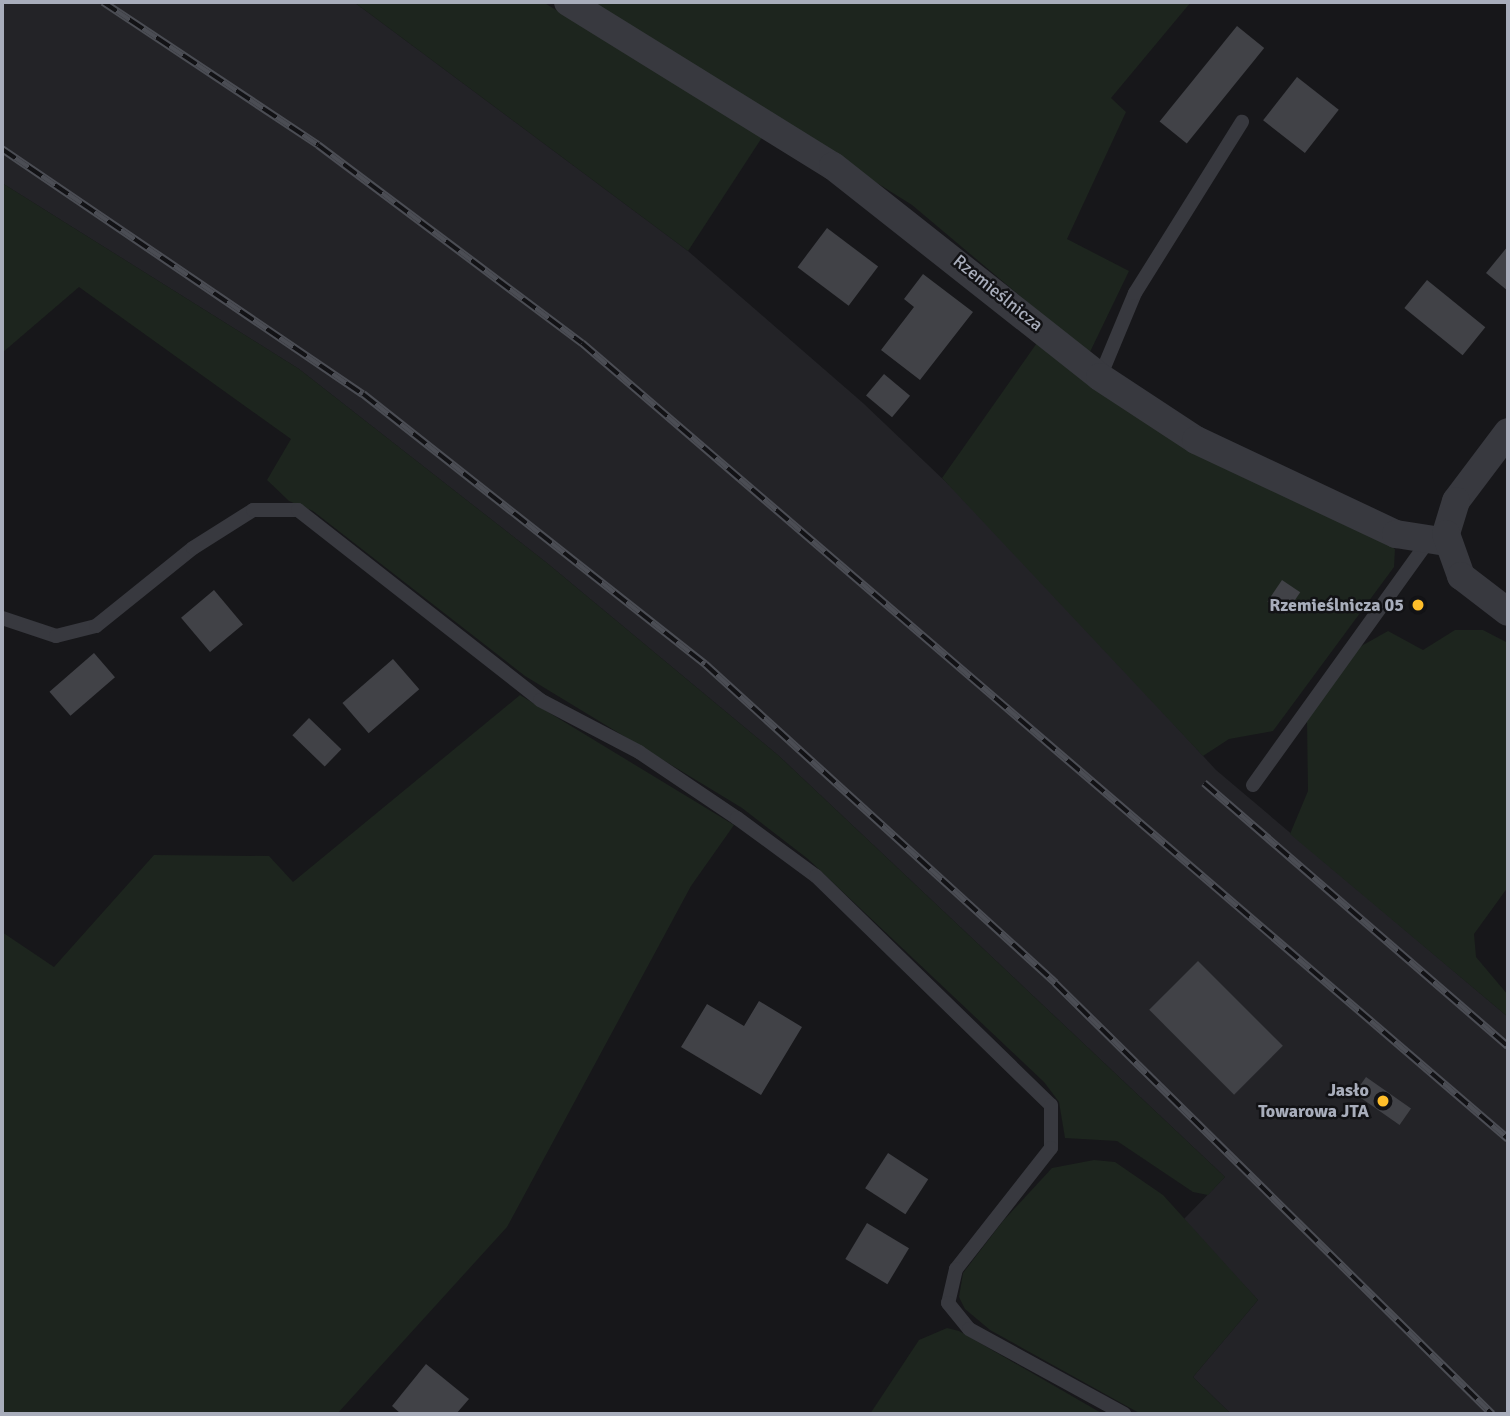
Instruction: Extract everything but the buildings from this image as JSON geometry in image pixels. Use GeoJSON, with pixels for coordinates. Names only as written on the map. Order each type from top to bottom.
{"type":"FeatureCollection","features":[{"type":"Feature","properties":{"kind":"street","name":"Rzemieślnicza"},"geometry":{"type":"LineString","coordinates":[[568,2],[833,166],[1100,377],[1196,440],[1440,544]]}},
{"type":"Feature","properties":{"kind":"street"},"geometry":{"type":"LineString","coordinates":[[1508,432],[1456,501],[1440,544],[1461,576],[1508,612]]}},
{"type":"Feature","properties":{"kind":"lane"},"geometry":{"type":"LineString","coordinates":[[1100,377],[1135,293],[1242,122]]}},
{"type":"Feature","properties":{"kind":"lane"},"geometry":{"type":"LineString","coordinates":[[2,618],[56,636],[96,626],[193,548],[253,510],[298,510],[540,700],[639,752],[748,825],[816,876],[1051,1105],[1051,1148],[956,1269],[948,1303],[969,1329],[1124,1414]]}},
{"type":"Feature","properties":{"kind":"lane"},"geometry":{"type":"LineString","coordinates":[[1253,785],[1440,544]]}},
{"type":"Feature","properties":{"kind":"shaded area"},"geometry":{"type":"Polygon","coordinates":[[[2,2],[354,2],[688,251],[863,403],[989,523],[1216,770],[1508,1017],[1508,1414],[1231,1414],[1193,1377],[1258,1300],[1183,1220],[1225,1177],[779,756],[547,563],[299,369],[2,183],[2,2]]]}},
{"type":"Feature","properties":{"kind":"shaded area"},"geometry":{"type":"Polygon","coordinates":[[[354,2],[543,2],[763,136],[688,251],[354,2]]]}},
{"type":"Feature","properties":{"kind":"shaded area"},"geometry":{"type":"Polygon","coordinates":[[[589,2],[1191,2],[1111,98],[1126,112],[1067,239],[1129,271],[1089,354],[912,205],[589,2]]]}},
{"type":"Feature","properties":{"kind":"shaded area"},"geometry":{"type":"Polygon","coordinates":[[[2,183],[299,369],[547,563],[779,756],[1225,1177],[1208,1195],[1193,1192],[1117,1141],[1065,1138],[1059,1102],[1044,1082],[808,859],[742,808],[525,676],[313,511],[289,501],[267,480],[291,439],[79,287],[2,353],[2,183]]]}},
{"type":"Feature","properties":{"kind":"shaded area"},"geometry":{"type":"Polygon","coordinates":[[[1039,340],[1395,549],[1394,567],[1273,731],[1229,739],[1203,756],[942,478],[1039,340]]]}},
{"type":"Feature","properties":{"kind":"shaded area"},"geometry":{"type":"Polygon","coordinates":[[[1455,630],[1483,630],[1508,643],[1508,887],[1474,934],[1476,957],[1508,995],[1508,1017],[1290,834],[1308,791],[1307,721],[1356,649],[1388,631],[1423,650],[1455,630]]]}},
{"type":"Feature","properties":{"kind":"shaded area"},"geometry":{"type":"Polygon","coordinates":[[[520,695],[734,825],[691,886],[507,1227],[337,1414],[2,1414],[2,932],[54,967],[154,855],[269,856],[293,882],[520,695]]]}},
{"type":"Feature","properties":{"kind":"shaded area"},"geometry":{"type":"Polygon","coordinates":[[[1094,1160],[1115,1162],[1163,1195],[1258,1300],[1193,1377],[1231,1414],[1141,1414],[990,1330],[965,1309],[959,1297],[963,1273],[1003,1221],[1052,1168],[1094,1160]]]}},
{"type":"Feature","properties":{"kind":"shaded area"},"geometry":{"type":"Polygon","coordinates":[[[947,1328],[959,1331],[1103,1414],[870,1414],[919,1340],[947,1328]]]}},
{"type":"Feature","properties":{"kind":"railway"},"geometry":{"type":"LineString","coordinates":[[103,2],[318,145],[582,343],[1508,1139]]}},
{"type":"Feature","properties":{"kind":"railway"},"geometry":{"type":"LineString","coordinates":[[2,149],[363,394],[705,664],[1055,983],[1492,1414]]}},
{"type":"Feature","properties":{"kind":"railway"},"geometry":{"type":"LineString","coordinates":[[1204,783],[1508,1046]]}},
{"type":"Feature","properties":{"kind":"place","name":"Rzemieślnicza 05"},"geometry":{"type":"Point","coordinates":[1418,605]}},
{"type":"Feature","properties":{"kind":"place","name":"Jasło Towarowa JTA"},"geometry":{"type":"Point","coordinates":[1383,1101]}}]}
